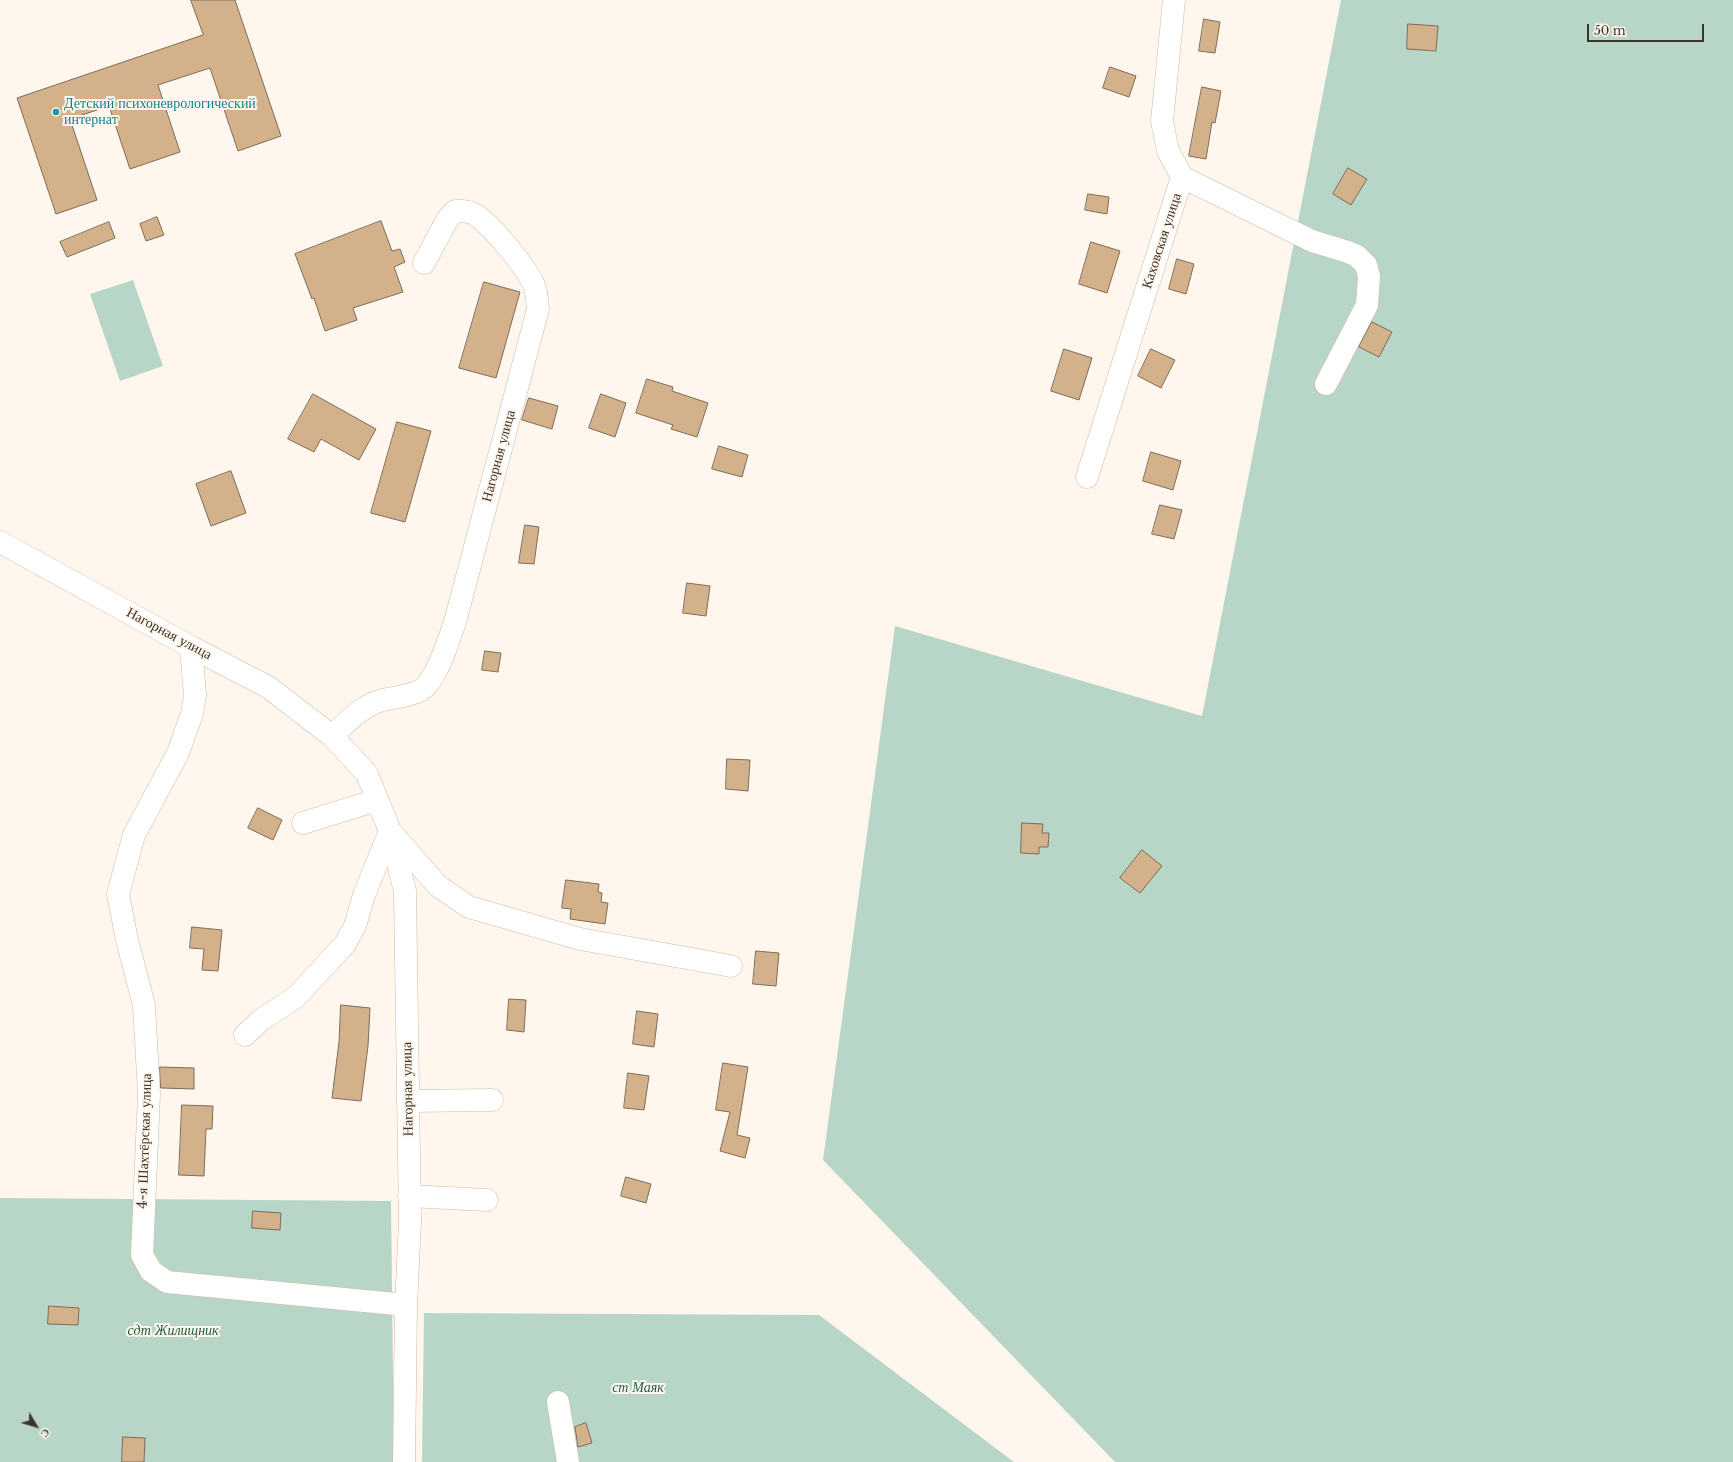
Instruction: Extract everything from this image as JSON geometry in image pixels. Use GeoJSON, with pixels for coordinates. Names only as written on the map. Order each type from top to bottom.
{"type":"FeatureCollection","features":[{"type":"Feature","properties":{"kind":"main road","name":"Каховская улица"},"geometry":{"type":"LineString","coordinates":[[1087,477],[1182,177],[1168,151],[1162,121],[1174,0]]}},
{"type":"Feature","properties":{"kind":"main road"},"geometry":{"type":"LineString","coordinates":[[1182,177],[1312,241],[1353,254],[1366,265],[1369,276],[1368,305],[1326,384]]}},
{"type":"Feature","properties":{"kind":"main road","name":"Нагорная улица"},"geometry":{"type":"LineString","coordinates":[[332,736],[362,710],[377,702],[421,690],[428,683],[443,656],[455,622],[538,309],[535,287],[527,272],[508,246],[474,214],[462,210],[455,211],[447,220],[424,263]]}},
{"type":"Feature","properties":{"kind":"main road","name":"Нагорная улица"},"geometry":{"type":"LineString","coordinates":[[0,542],[191,647],[268,687],[332,736],[367,774],[390,831],[405,891],[409,1196],[404,1462]]}},
{"type":"Feature","properties":{"kind":"main road","name":"4-я Шахтёрская улица"},"geometry":{"type":"LineString","coordinates":[[191,647],[195,695],[192,714],[178,753],[134,835],[118,894],[127,940],[142,998],[145,1020],[149,1094],[142,1256],[151,1271],[167,1282],[406,1305]]}},
{"type":"Feature","properties":{"kind":"main road"},"geometry":{"type":"LineString","coordinates":[[303,823],[377,800]]}},
{"type":"Feature","properties":{"kind":"main road"},"geometry":{"type":"LineString","coordinates":[[245,1035],[261,1020],[296,997],[345,944],[355,926],[364,895],[390,831],[438,886],[453,898],[468,906],[580,939],[731,966]]}},
{"type":"Feature","properties":{"kind":"main road"},"geometry":{"type":"LineString","coordinates":[[408,1101],[492,1100]]}},
{"type":"Feature","properties":{"kind":"main road"},"geometry":{"type":"LineString","coordinates":[[409,1196],[487,1200]]}},
{"type":"Feature","properties":{"kind":"main road"},"geometry":{"type":"LineString","coordinates":[[558,1402],[568,1462]]}},
{"type":"Feature","properties":{"kind":"green space"},"geometry":{"type":"Polygon","coordinates":[[[1341,0],[1733,0],[1733,1462],[1115,1462],[823,1160],[895,626],[1202,716],[1341,0]]]}},
{"type":"Feature","properties":{"kind":"green space"},"geometry":{"type":"Polygon","coordinates":[[[133,280],[163,366],[120,381],[90,294],[133,280]]]}},
{"type":"Feature","properties":{"kind":"green space","name":"сдт Жилищник"},"geometry":{"type":"Polygon","coordinates":[[[0,1198],[391,1201],[394,1462],[0,1462],[0,1198]]]}},
{"type":"Feature","properties":{"kind":"green space","name":"ст Маяк"},"geometry":{"type":"Polygon","coordinates":[[[424,1313],[819,1315],[1014,1462],[422,1462],[424,1313]]]}},
{"type":"Feature","properties":{"kind":"building","name":"Детский психоневрологический интернат"},"geometry":{"type":"Polygon","coordinates":[[[191,0],[235,0],[281,136],[238,151],[210,68],[158,85],[180,152],[130,169],[109,106],[70,119],[97,200],[56,214],[17,98],[203,35],[191,0]]]}},
{"type":"Feature","properties":{"kind":"building"},"geometry":{"type":"Polygon","coordinates":[[[1204,19],[1220,22],[1215,53],[1199,51],[1204,19]]]}},
{"type":"Feature","properties":{"kind":"building"},"geometry":{"type":"Polygon","coordinates":[[[1408,24],[1438,26],[1436,51],[1407,49],[1408,24]]]}},
{"type":"Feature","properties":{"kind":"building"},"geometry":{"type":"Polygon","coordinates":[[[1110,67],[1136,76],[1129,97],[1103,88],[1110,67]]]}},
{"type":"Feature","properties":{"kind":"building"},"geometry":{"type":"Polygon","coordinates":[[[1202,87],[1221,91],[1215,123],[1212,122],[1206,159],[1189,156],[1202,87]]]}},
{"type":"Feature","properties":{"kind":"building"},"geometry":{"type":"Polygon","coordinates":[[[1348,168],[1367,179],[1351,205],[1333,194],[1348,168]]]}},
{"type":"Feature","properties":{"kind":"building"},"geometry":{"type":"Polygon","coordinates":[[[1088,194],[1109,197],[1107,214],[1085,210],[1088,194]]]}},
{"type":"Feature","properties":{"kind":"building"},"geometry":{"type":"Polygon","coordinates":[[[157,217],[164,235],[146,241],[140,224],[157,217]]]}},
{"type":"Feature","properties":{"kind":"building"},"geometry":{"type":"Polygon","coordinates":[[[381,221],[392,251],[400,249],[405,262],[394,267],[403,292],[353,308],[357,320],[325,331],[314,298],[312,299],[295,254],[381,221]]]}},
{"type":"Feature","properties":{"kind":"building"},"geometry":{"type":"Polygon","coordinates":[[[109,222],[115,238],[67,257],[60,242],[109,222]]]}},
{"type":"Feature","properties":{"kind":"building"},"geometry":{"type":"Polygon","coordinates":[[[1091,242],[1120,251],[1107,293],[1079,284],[1091,242]]]}},
{"type":"Feature","properties":{"kind":"building"},"geometry":{"type":"Polygon","coordinates":[[[1177,259],[1194,264],[1186,294],[1169,289],[1177,259]]]}},
{"type":"Feature","properties":{"kind":"building"},"geometry":{"type":"Polygon","coordinates":[[[484,282],[520,292],[496,378],[459,368],[484,282]]]}},
{"type":"Feature","properties":{"kind":"building"},"geometry":{"type":"Polygon","coordinates":[[[1372,322],[1392,332],[1379,357],[1359,347],[1372,322]]]}},
{"type":"Feature","properties":{"kind":"building"},"geometry":{"type":"Polygon","coordinates":[[[1064,349],[1092,358],[1079,400],[1051,391],[1064,349]]]}},
{"type":"Feature","properties":{"kind":"building"},"geometry":{"type":"Polygon","coordinates":[[[1151,349],[1175,360],[1161,388],[1138,376],[1151,349]]]}},
{"type":"Feature","properties":{"kind":"building"},"geometry":{"type":"Polygon","coordinates":[[[647,379],[673,387],[672,391],[708,403],[697,437],[671,429],[673,425],[636,413],[647,379]]]}},
{"type":"Feature","properties":{"kind":"building"},"geometry":{"type":"Polygon","coordinates":[[[313,394],[376,429],[359,460],[321,439],[314,452],[288,439],[313,394]]]}},
{"type":"Feature","properties":{"kind":"building"},"geometry":{"type":"Polygon","coordinates":[[[601,394],[626,403],[615,437],[589,428],[601,394]]]}},
{"type":"Feature","properties":{"kind":"building"},"geometry":{"type":"Polygon","coordinates":[[[529,398],[558,406],[552,429],[522,420],[529,398]]]}},
{"type":"Feature","properties":{"kind":"building"},"geometry":{"type":"Polygon","coordinates":[[[397,422],[431,431],[405,522],[371,513],[397,422]]]}},
{"type":"Feature","properties":{"kind":"building"},"geometry":{"type":"Polygon","coordinates":[[[719,446],[748,455],[742,477],[712,469],[719,446]]]}},
{"type":"Feature","properties":{"kind":"building"},"geometry":{"type":"Polygon","coordinates":[[[1151,452],[1181,461],[1173,490],[1143,481],[1151,452]]]}},
{"type":"Feature","properties":{"kind":"building"},"geometry":{"type":"Polygon","coordinates":[[[231,471],[246,513],[211,526],[196,484],[231,471]]]}},
{"type":"Feature","properties":{"kind":"building"},"geometry":{"type":"Polygon","coordinates":[[[1160,505],[1182,510],[1174,539],[1152,534],[1160,505]]]}},
{"type":"Feature","properties":{"kind":"building"},"geometry":{"type":"Polygon","coordinates":[[[525,525],[539,527],[534,564],[519,563],[525,525]]]}},
{"type":"Feature","properties":{"kind":"building"},"geometry":{"type":"Polygon","coordinates":[[[687,583],[710,586],[706,616],[683,613],[687,583]]]}},
{"type":"Feature","properties":{"kind":"building"},"geometry":{"type":"Polygon","coordinates":[[[485,651],[501,653],[498,672],[482,670],[485,651]]]}},
{"type":"Feature","properties":{"kind":"building"},"geometry":{"type":"Polygon","coordinates":[[[727,759],[750,760],[748,791],[726,789],[727,759]]]}},
{"type":"Feature","properties":{"kind":"building"},"geometry":{"type":"Polygon","coordinates":[[[258,808],[282,820],[273,840],[248,828],[258,808]]]}},
{"type":"Feature","properties":{"kind":"building"},"geometry":{"type":"Polygon","coordinates":[[[1022,823],[1043,824],[1042,833],[1049,833],[1048,847],[1039,847],[1039,854],[1021,853],[1022,823]]]}},
{"type":"Feature","properties":{"kind":"building"},"geometry":{"type":"Polygon","coordinates":[[[1142,850],[1162,866],[1140,893],[1120,878],[1142,850]]]}},
{"type":"Feature","properties":{"kind":"building"},"geometry":{"type":"Polygon","coordinates":[[[566,880],[599,884],[598,892],[602,893],[601,902],[608,903],[605,924],[570,919],[571,909],[562,908],[566,880]]]}},
{"type":"Feature","properties":{"kind":"building"},"geometry":{"type":"Polygon","coordinates":[[[192,927],[222,930],[218,971],[202,970],[204,949],[190,948],[192,927]]]}},
{"type":"Feature","properties":{"kind":"building"},"geometry":{"type":"Polygon","coordinates":[[[756,951],[779,953],[776,986],[753,984],[756,951]]]}},
{"type":"Feature","properties":{"kind":"building"},"geometry":{"type":"Polygon","coordinates":[[[509,999],[526,1000],[524,1032],[507,1030],[509,999]]]}},
{"type":"Feature","properties":{"kind":"building"},"geometry":{"type":"Polygon","coordinates":[[[341,1005],[370,1008],[368,1046],[361,1101],[332,1098],[339,1042],[341,1005]]]}},
{"type":"Feature","properties":{"kind":"building"},"geometry":{"type":"Polygon","coordinates":[[[637,1011],[658,1014],[654,1047],[633,1044],[637,1011]]]}},
{"type":"Feature","properties":{"kind":"building"},"geometry":{"type":"Polygon","coordinates":[[[723,1063],[748,1067],[737,1135],[750,1138],[745,1158],[720,1151],[730,1112],[716,1110],[723,1063]]]}},
{"type":"Feature","properties":{"kind":"building"},"geometry":{"type":"Polygon","coordinates":[[[160,1067],[194,1068],[194,1089],[161,1088],[160,1067]]]}},
{"type":"Feature","properties":{"kind":"building"},"geometry":{"type":"Polygon","coordinates":[[[628,1073],[649,1076],[644,1110],[624,1108],[628,1073]]]}},
{"type":"Feature","properties":{"kind":"building"},"geometry":{"type":"Polygon","coordinates":[[[182,1105],[213,1106],[212,1129],[206,1129],[204,1176],[179,1175],[182,1105]]]}},
{"type":"Feature","properties":{"kind":"building"},"geometry":{"type":"Polygon","coordinates":[[[626,1177],[651,1184],[646,1203],[621,1196],[626,1177]]]}},
{"type":"Feature","properties":{"kind":"building"},"geometry":{"type":"Polygon","coordinates":[[[253,1211],[281,1213],[280,1230],[252,1228],[253,1211]]]}},
{"type":"Feature","properties":{"kind":"building"},"geometry":{"type":"Polygon","coordinates":[[[49,1306],[79,1308],[78,1325],[48,1324],[49,1306]]]}},
{"type":"Feature","properties":{"kind":"building"},"geometry":{"type":"Polygon","coordinates":[[[586,1423],[592,1443],[578,1447],[575,1427],[586,1423]]]}},
{"type":"Feature","properties":{"kind":"building"},"geometry":{"type":"Polygon","coordinates":[[[123,1437],[145,1438],[144,1462],[122,1462],[123,1437]]]}},
{"type":"Feature","properties":{"kind":"place","name":"Детский психоневрологический интернат"},"geometry":{"type":"Point","coordinates":[56,112]}}]}
